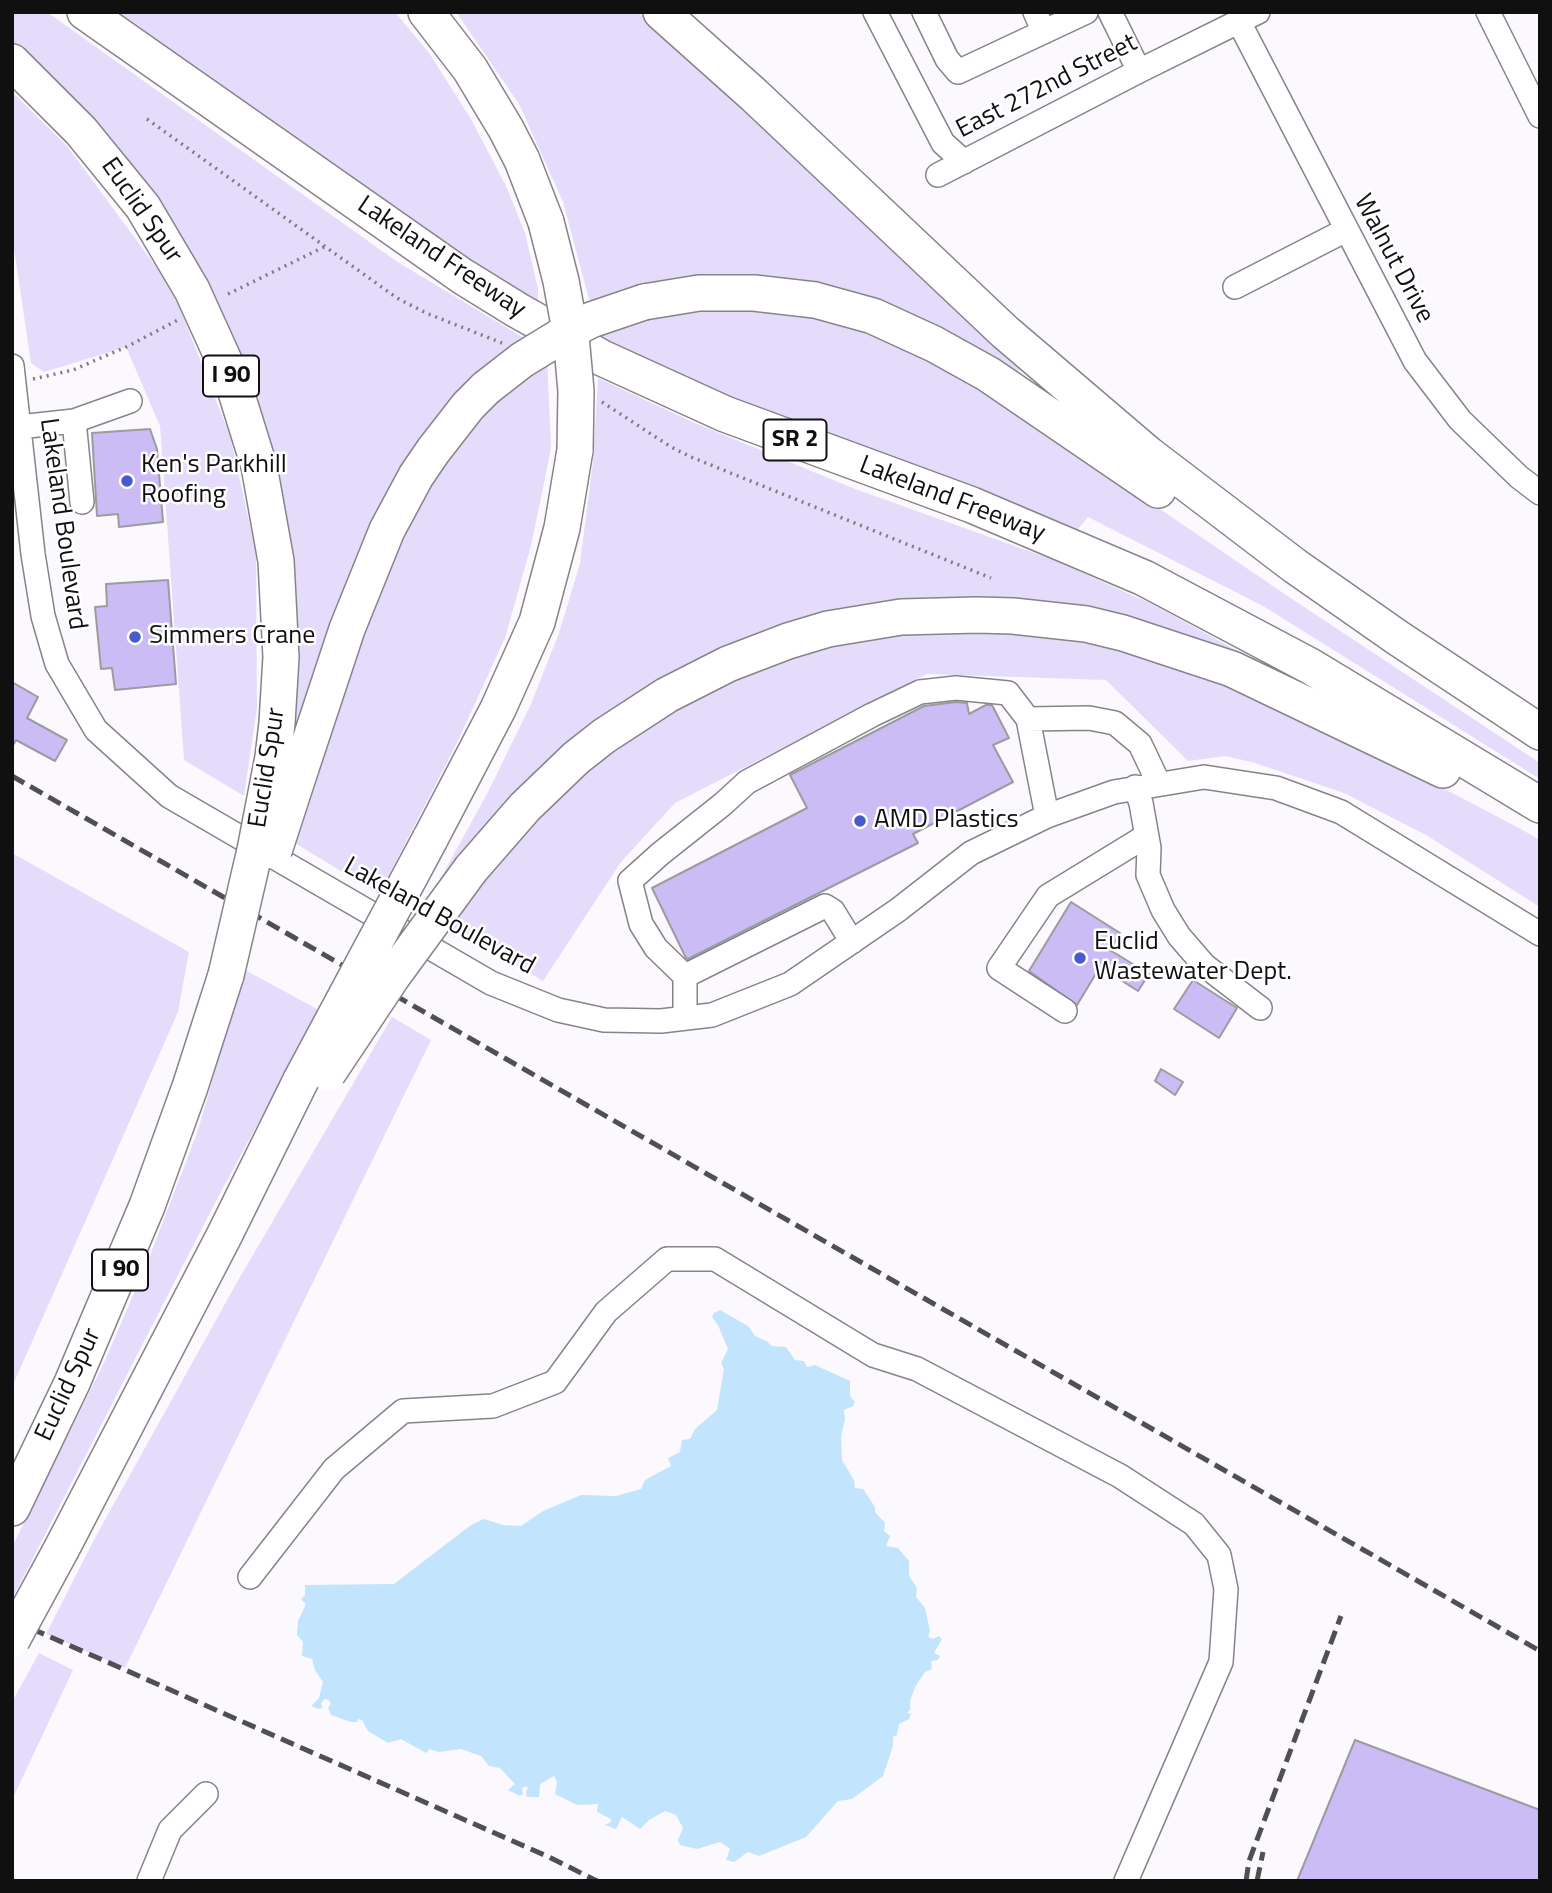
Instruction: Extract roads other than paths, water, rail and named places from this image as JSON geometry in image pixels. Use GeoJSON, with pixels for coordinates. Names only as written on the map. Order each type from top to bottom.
{"type":"FeatureCollection","features":[{"type":"Feature","properties":{"kind":"highway","name":"Lakeland Freeway"},"geometry":{"type":"LineString","coordinates":[[85,12],[462,275],[576,344],[703,404],[972,505],[1144,578],[1310,666],[1540,805]]}},
{"type":"Feature","properties":{"kind":"highway"},"geometry":{"type":"LineString","coordinates":[[12,1640],[225,1234],[310,1083],[430,839],[498,709],[537,622],[562,528],[575,450],[576,391],[571,336],[546,222],[536,193],[506,128],[470,69],[426,12]]}},
{"type":"Feature","properties":{"kind":"highway"},"geometry":{"type":"LineString","coordinates":[[661,12],[754,96],[995,324],[1147,454],[1295,566],[1540,732]]}},
{"type":"Feature","properties":{"kind":"highway","name":"Euclid Spur"},"geometry":{"type":"LineString","coordinates":[[12,62],[81,131],[142,207],[192,290],[231,376],[259,466],[272,528],[281,657],[277,723],[286,764],[258,900],[226,975],[169,1146],[132,1242],[72,1383],[12,1508]]}},
{"type":"Feature","properties":{"kind":"highway"},"geometry":{"type":"LineString","coordinates":[[286,764],[347,629],[387,530],[416,476],[462,413],[486,388],[522,360],[591,320],[644,302],[699,293],[783,295],[843,306],[924,339],[1020,394],[1374,640],[1540,750]]}},
{"type":"Feature","properties":{"kind":"highway"},"geometry":{"type":"LineString","coordinates":[[310,1083],[471,869],[524,807],[576,758],[636,714],[696,679],[788,641],[828,629],[864,622],[937,615],[1013,616],[1086,624],[1135,636],[1232,669],[1452,775],[1540,823]]}},
{"type":"Feature","properties":{"kind":"street"},"geometry":{"type":"LineString","coordinates":[[875,12],[943,143],[964,162]]}},
{"type":"Feature","properties":{"kind":"street"},"geometry":{"type":"LineString","coordinates":[[924,12],[951,66],[958,72],[1040,22],[1086,12]]}},
{"type":"Feature","properties":{"kind":"street"},"geometry":{"type":"LineString","coordinates":[[1110,12],[1139,71]]}},
{"type":"Feature","properties":{"kind":"street"},"geometry":{"type":"LineString","coordinates":[[1488,12],[1540,116]]}},
{"type":"Feature","properties":{"kind":"street","name":"East 272nd Street"},"geometry":{"type":"LineString","coordinates":[[938,176],[1249,17]]}},
{"type":"Feature","properties":{"kind":"street","name":"Walnut Drive"},"geometry":{"type":"LineString","coordinates":[[1249,17],[1346,230],[1415,361],[1460,419],[1519,477],[1540,493]]}},
{"type":"Feature","properties":{"kind":"street"},"geometry":{"type":"LineString","coordinates":[[1235,287],[1346,230]]}},
{"type":"Feature","properties":{"kind":"street","name":"Lakeland Boulevard"},"geometry":{"type":"LineString","coordinates":[[13,375],[19,495],[43,616],[57,664],[96,730],[169,796],[491,983],[558,1010],[604,1020],[661,1021],[712,1015],[790,984],[898,910],[971,853],[1047,816],[1114,792],[1204,777],[1276,788],[1341,812],[1540,934]]}},
{"type":"Feature","properties":{"kind":"street"},"geometry":{"type":"LineString","coordinates":[[16,422],[75,421],[130,401]]}},
{"type":"Feature","properties":{"kind":"street"},"geometry":{"type":"LineString","coordinates":[[75,421],[82,502]]}},
{"type":"Feature","properties":{"kind":"street"},"geometry":{"type":"LineString","coordinates":[[685,1018],[685,976],[656,948],[641,924],[630,881],[747,782],[920,692],[956,688],[1008,693],[1028,719],[1047,816]]}},
{"type":"Feature","properties":{"kind":"street"},"geometry":{"type":"LineString","coordinates":[[1028,719],[1090,718],[1115,723],[1140,744],[1159,783]]}},
{"type":"Feature","properties":{"kind":"street"},"geometry":{"type":"LineString","coordinates":[[1135,787],[1141,803],[1149,848],[1148,875],[1163,910],[1179,936],[1204,965],[1260,1008]]}},
{"type":"Feature","properties":{"kind":"street"},"geometry":{"type":"LineString","coordinates":[[1065,1011],[999,968],[1048,897],[1146,836]]}},
{"type":"Feature","properties":{"kind":"street"},"geometry":{"type":"LineString","coordinates":[[685,976],[825,906],[833,911],[852,942]]}},
{"type":"Feature","properties":{"kind":"street"},"geometry":{"type":"LineString","coordinates":[[250,1577],[334,1469],[403,1410],[493,1406],[555,1381],[606,1312],[667,1259],[715,1258],[873,1355],[917,1369],[1121,1476],[1194,1524],[1219,1555],[1226,1589],[1220,1662],[1126,1881]]}},
{"type":"Feature","properties":{"kind":"street"},"geometry":{"type":"LineString","coordinates":[[149,1881],[170,1830],[206,1794]]}},
{"type":"Feature","properties":{"kind":"water"},"geometry":{"type":"Polygon","coordinates":[[[720,1310],[748,1326],[755,1336],[771,1346],[786,1347],[795,1360],[804,1361],[807,1367],[815,1365],[850,1381],[850,1396],[855,1402],[844,1410],[842,1460],[854,1480],[855,1488],[863,1489],[875,1507],[875,1512],[885,1523],[884,1531],[890,1536],[886,1546],[898,1548],[909,1561],[909,1576],[917,1588],[916,1597],[925,1608],[930,1631],[928,1637],[933,1639],[939,1636],[942,1639],[934,1653],[940,1656],[938,1660],[931,1661],[932,1669],[925,1672],[915,1687],[907,1713],[911,1714],[909,1719],[899,1724],[897,1735],[893,1737],[893,1746],[883,1776],[852,1799],[838,1801],[806,1837],[759,1856],[748,1852],[734,1862],[726,1860],[730,1849],[720,1842],[697,1849],[680,1845],[678,1840],[683,1828],[676,1815],[665,1811],[640,1829],[622,1817],[616,1829],[605,1825],[611,1822],[611,1819],[597,1812],[598,1804],[577,1805],[555,1794],[557,1782],[554,1776],[540,1784],[539,1797],[527,1797],[526,1786],[522,1788],[523,1794],[520,1796],[508,1790],[515,1784],[500,1768],[489,1766],[481,1756],[461,1749],[439,1752],[430,1749],[426,1753],[401,1739],[388,1743],[368,1731],[362,1720],[351,1722],[331,1715],[329,1700],[324,1699],[321,1704],[323,1707],[319,1709],[311,1706],[319,1698],[323,1682],[312,1659],[302,1656],[303,1642],[297,1635],[298,1621],[306,1604],[301,1599],[305,1595],[305,1585],[394,1584],[471,1525],[484,1519],[503,1525],[521,1526],[543,1511],[581,1495],[616,1496],[641,1489],[645,1480],[671,1466],[668,1458],[680,1452],[682,1440],[690,1439],[695,1429],[717,1410],[724,1369],[721,1363],[728,1349],[712,1317],[720,1310]]]}},
{"type":"Feature","properties":{"kind":"railway"},"geometry":{"type":"LineString","coordinates":[[12,776],[1540,1651]]}},
{"type":"Feature","properties":{"kind":"railway"},"geometry":{"type":"LineString","coordinates":[[1246,1881],[1249,1861],[1341,1616]]}},
{"type":"Feature","properties":{"kind":"railway"},"geometry":{"type":"LineString","coordinates":[[12,1620],[549,1857],[597,1881]]}},
{"type":"Feature","properties":{"kind":"railway"},"geometry":{"type":"LineString","coordinates":[[1257,1881],[1263,1852]]}},
{"type":"Feature","properties":{"kind":"place","name":"Ken's Parkhill Roofing"},"geometry":{"type":"Point","coordinates":[127,481]}},
{"type":"Feature","properties":{"kind":"place","name":"Simmers Crane"},"geometry":{"type":"Point","coordinates":[135,637]}},
{"type":"Feature","properties":{"kind":"place","name":"AMD Plastics"},"geometry":{"type":"Point","coordinates":[860,821]}},
{"type":"Feature","properties":{"kind":"place","name":"Euclid Wastewater Dept."},"geometry":{"type":"Point","coordinates":[1080,958]}}]}
